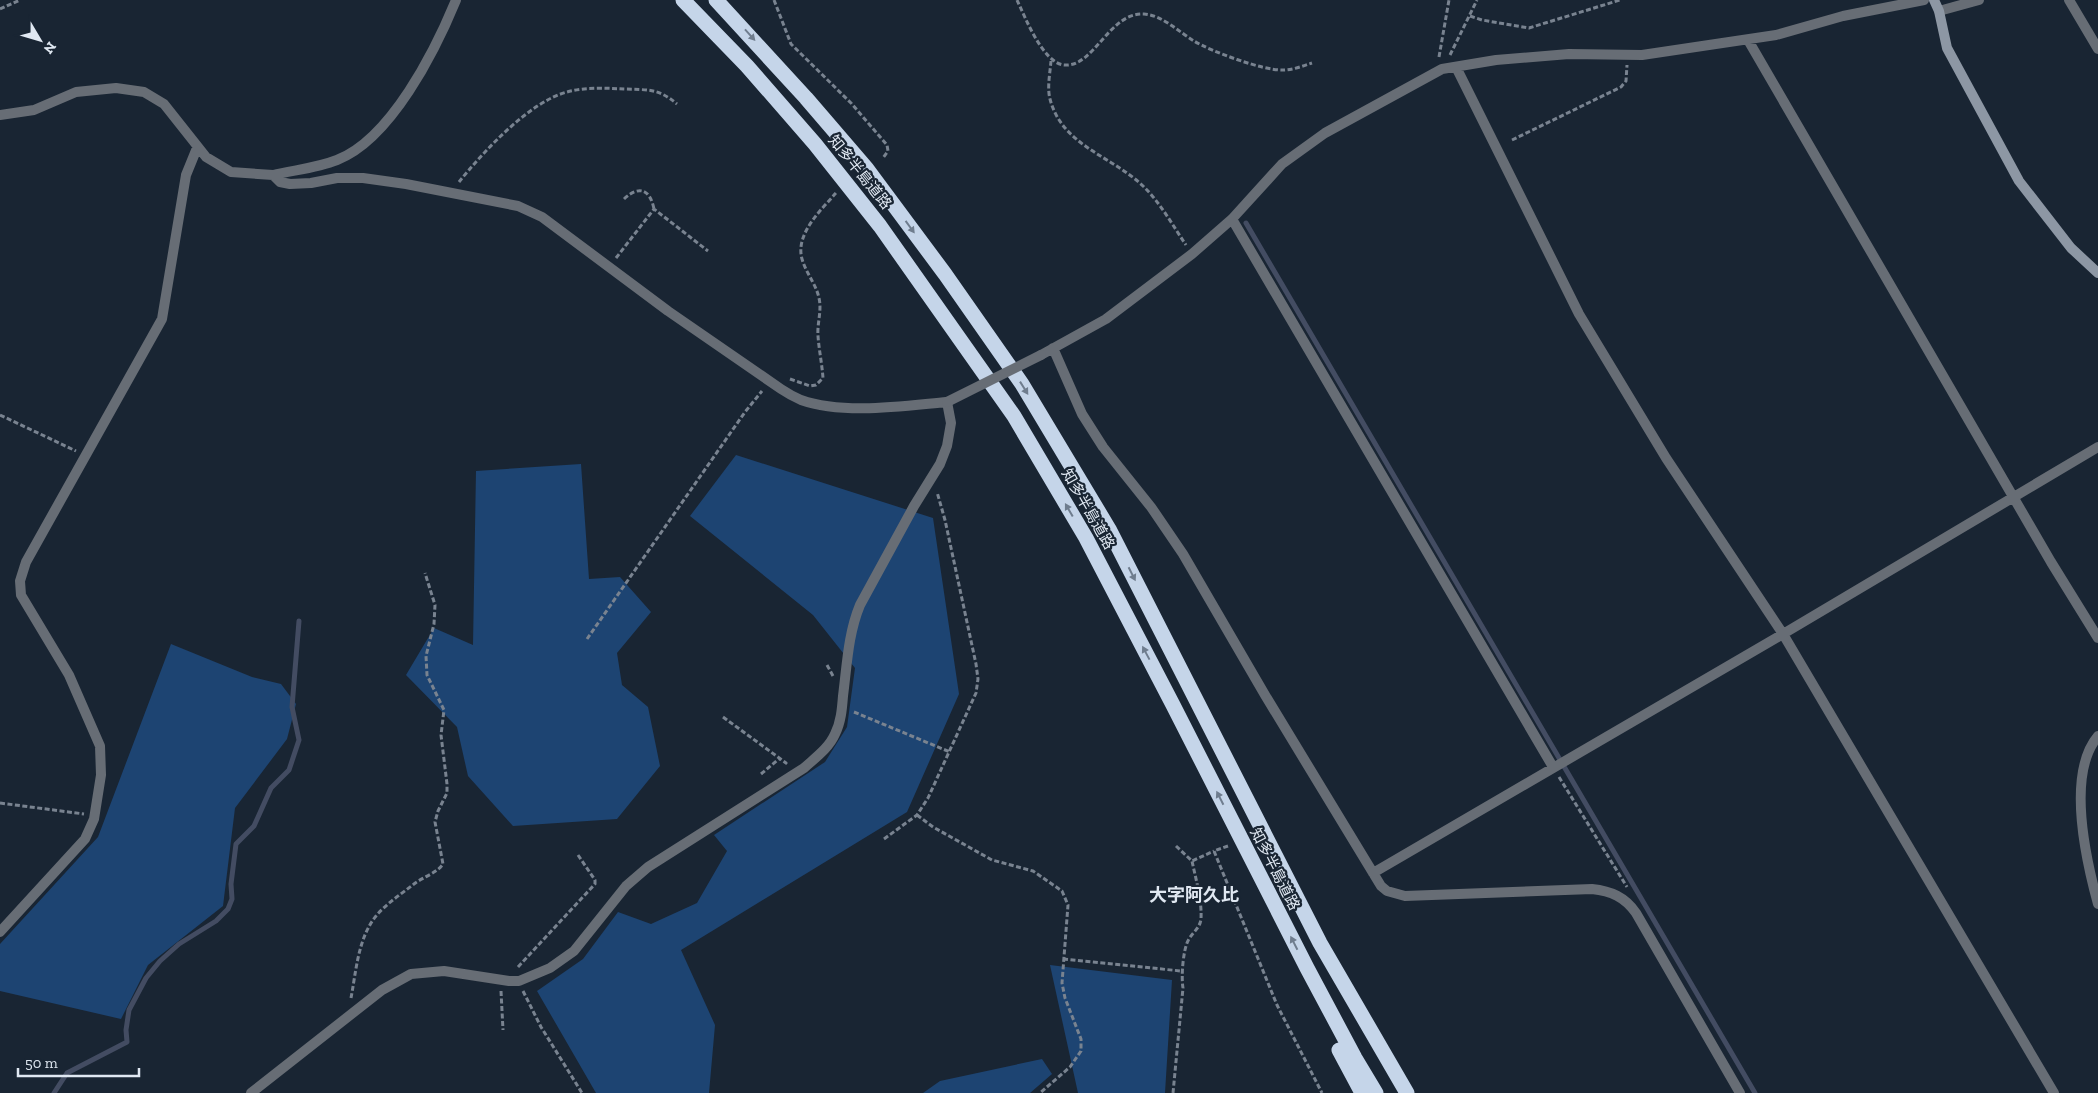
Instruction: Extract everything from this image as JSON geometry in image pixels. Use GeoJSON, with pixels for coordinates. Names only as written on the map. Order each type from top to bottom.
{"type":"FeatureCollection","features":[{"type":"Feature","properties":{"kind":"highway","name":"知多半島道路"},"geometry":{"type":"LineString","coordinates":[[683,0],[747,66],[815,144],[874,218],[948,320],[1014,416],[1086,538],[1169,696],[1307,968],[1376,1093]]}},
{"type":"Feature","properties":{"kind":"highway","name":"知多半島道路"},"geometry":{"type":"LineString","coordinates":[[716,0],[868,169],[1022,384],[1109,529],[1320,943],[1406,1093]]}},
{"type":"Feature","properties":{"kind":"highway"},"geometry":{"type":"LineString","coordinates":[[1307,968],[1309,994],[1362,1093]]}},
{"type":"Feature","properties":{"kind":"street"},"geometry":{"type":"LineString","coordinates":[[0,115],[34,110],[76,92],[116,88],[144,92],[164,104],[197,148],[206,157],[231,172],[273,175],[337,160],[356,149],[378,131],[394,112],[431,54],[456,0]]}},
{"type":"Feature","properties":{"kind":"street"},"geometry":{"type":"LineString","coordinates":[[273,175],[280,182],[290,184],[311,183],[337,178],[363,178],[500,201],[518,206],[542,217],[767,380],[801,400],[843,407],[900,406],[947,402],[1041,355],[1106,319],[1192,254],[1232,219],[1282,164],[1325,133],[1448,69],[1496,60],[1569,54],[1642,55],[1748,40],[1776,35],[1843,16],[1924,0]]}},
{"type":"Feature","properties":{"kind":"street"},"geometry":{"type":"LineString","coordinates":[[1934,0],[1939,11],[1947,48],[2019,181],[2072,248],[2098,273]]}},
{"type":"Feature","properties":{"kind":"street"},"geometry":{"type":"LineString","coordinates":[[1939,11],[1979,0]]}},
{"type":"Feature","properties":{"kind":"street"},"geometry":{"type":"LineString","coordinates":[[2069,0],[2098,49]]}},
{"type":"Feature","properties":{"kind":"street"},"geometry":{"type":"LineString","coordinates":[[1748,40],[2051,562],[2098,638]]}},
{"type":"Feature","properties":{"kind":"street"},"geometry":{"type":"LineString","coordinates":[[1448,69],[1580,314],[1666,458],[1784,634],[2054,1093]]}},
{"type":"Feature","properties":{"kind":"street"},"geometry":{"type":"LineString","coordinates":[[0,932],[85,839],[94,815],[101,775],[100,746],[69,675],[21,595],[20,581],[26,562],[162,320],[186,175],[197,148]]}},
{"type":"Feature","properties":{"kind":"street"},"geometry":{"type":"LineString","coordinates":[[1232,219],[1553,767]]}},
{"type":"Feature","properties":{"kind":"street"},"geometry":{"type":"LineString","coordinates":[[1054,348],[1082,414],[1103,447],[1151,507],[1183,554],[1381,886],[1387,891],[1398,895],[1592,889],[1607,890],[1625,900],[1636,913],[1740,1093]]}},
{"type":"Feature","properties":{"kind":"street"},"geometry":{"type":"LineString","coordinates":[[251,1093],[382,990],[411,974],[444,971],[509,981],[550,968],[574,951],[626,886],[648,867],[804,768],[824,750],[835,735],[842,707],[854,618],[940,464],[947,446],[951,423],[947,402]]}},
{"type":"Feature","properties":{"kind":"street"},"geometry":{"type":"LineString","coordinates":[[1372,873],[1784,634],[2098,447]]}},
{"type":"Feature","properties":{"kind":"street"},"geometry":{"type":"LineString","coordinates":[[2098,736],[2085,759],[2082,781],[2082,815],[2089,872],[2098,904]]}},
{"type":"Feature","properties":{"kind":"path"},"geometry":{"type":"LineString","coordinates":[[0,9],[20,0]]}},
{"type":"Feature","properties":{"kind":"path"},"geometry":{"type":"LineString","coordinates":[[774,0],[791,44],[851,103],[887,145],[888,151],[882,158]]}},
{"type":"Feature","properties":{"kind":"path"},"geometry":{"type":"LineString","coordinates":[[1016,0],[1032,33],[1051,61],[1050,98],[1060,124],[1081,144],[1145,187],[1192,254]]}},
{"type":"Feature","properties":{"kind":"path"},"geometry":{"type":"LineString","coordinates":[[1448,69],[1438,62],[1449,0]]}},
{"type":"Feature","properties":{"kind":"path"},"geometry":{"type":"LineString","coordinates":[[1448,69],[1448,58],[1477,0]]}},
{"type":"Feature","properties":{"kind":"path"},"geometry":{"type":"LineString","coordinates":[[1470,16],[1482,20],[1529,28],[1620,0]]}},
{"type":"Feature","properties":{"kind":"path"},"geometry":{"type":"LineString","coordinates":[[1051,61],[1064,65],[1079,61],[1123,20],[1136,14],[1146,14],[1158,18],[1195,42],[1214,51],[1269,69],[1288,70],[1312,62]]}},
{"type":"Feature","properties":{"kind":"path"},"geometry":{"type":"LineString","coordinates":[[1512,140],[1621,87],[1626,81],[1627,55]]}},
{"type":"Feature","properties":{"kind":"path"},"geometry":{"type":"LineString","coordinates":[[453,194],[468,171],[489,148],[534,109],[559,94],[584,89],[646,90],[661,92],[677,104]]}},
{"type":"Feature","properties":{"kind":"path"},"geometry":{"type":"LineString","coordinates":[[624,199],[630,194],[642,191],[648,193],[652,199],[654,209],[708,251]]}},
{"type":"Feature","properties":{"kind":"path"},"geometry":{"type":"LineString","coordinates":[[587,640],[745,412],[764,388],[767,380],[771,376],[794,379],[810,386],[816,385],[823,378],[818,334],[821,314],[819,298],[815,284],[802,258],[801,250],[802,240],[808,228],[837,193]]}},
{"type":"Feature","properties":{"kind":"path"},"geometry":{"type":"LineString","coordinates":[[609,267],[654,209]]}},
{"type":"Feature","properties":{"kind":"path"},"geometry":{"type":"LineString","coordinates":[[0,415],[86,456]]}},
{"type":"Feature","properties":{"kind":"path"},"geometry":{"type":"LineString","coordinates":[[884,839],[917,815],[928,798],[976,694],[978,680],[939,497],[928,484]]}},
{"type":"Feature","properties":{"kind":"path"},"geometry":{"type":"LineString","coordinates":[[352,1014],[350,1002],[357,966],[370,924],[382,909],[421,878],[440,868],[443,864],[435,822],[448,784],[441,735],[444,710],[427,675],[426,656],[434,624],[435,604],[425,573]]}},
{"type":"Feature","properties":{"kind":"path"},"geometry":{"type":"LineString","coordinates":[[842,707],[950,752]]}},
{"type":"Feature","properties":{"kind":"path"},"geometry":{"type":"LineString","coordinates":[[723,717],[786,763],[775,781],[775,786]]}},
{"type":"Feature","properties":{"kind":"path"},"geometry":{"type":"LineString","coordinates":[[761,774],[780,758]]}},
{"type":"Feature","properties":{"kind":"path"},"geometry":{"type":"LineString","coordinates":[[1553,767],[1630,892],[1625,900]]}},
{"type":"Feature","properties":{"kind":"path"},"geometry":{"type":"LineString","coordinates":[[0,803],[94,815]]}},
{"type":"Feature","properties":{"kind":"path"},"geometry":{"type":"LineString","coordinates":[[917,815],[933,827],[992,860],[1033,871],[1062,891],[1068,905],[1062,983],[1065,998],[1082,1039],[1081,1051],[1070,1067],[1040,1093]]}},
{"type":"Feature","properties":{"kind":"path"},"geometry":{"type":"LineString","coordinates":[[1173,1093],[1182,988],[1181,971],[1187,941],[1199,926],[1201,919],[1200,897],[1192,861],[1176,846]]}},
{"type":"Feature","properties":{"kind":"path"},"geometry":{"type":"LineString","coordinates":[[1192,861],[1228,846]]}},
{"type":"Feature","properties":{"kind":"path"},"geometry":{"type":"LineString","coordinates":[[1214,851],[1277,1005],[1322,1093]]}},
{"type":"Feature","properties":{"kind":"path"},"geometry":{"type":"LineString","coordinates":[[503,1030],[509,977],[541,940],[595,884],[595,880],[578,856]]}},
{"type":"Feature","properties":{"kind":"path"},"geometry":{"type":"LineString","coordinates":[[1063,960],[1181,971]]}},
{"type":"Feature","properties":{"kind":"path"},"geometry":{"type":"LineString","coordinates":[[509,981],[541,1027],[582,1093]]}},
{"type":"Feature","properties":{"kind":"shaded area"},"geometry":{"type":"Polygon","coordinates":[[[736,455],[933,518],[959,694],[907,812],[681,950],[715,1025],[709,1093],[596,1093],[537,991],[583,959],[618,912],[651,924],[697,903],[727,851],[714,835],[825,762],[847,727],[855,668],[813,615],[690,516],[736,455]]]}},
{"type":"Feature","properties":{"kind":"shaded area"},"geometry":{"type":"Polygon","coordinates":[[[581,464],[589,579],[620,577],[651,612],[617,653],[622,685],[648,707],[660,766],[617,819],[513,826],[468,776],[457,727],[406,675],[434,628],[473,645],[476,471],[581,464]]]}},
{"type":"Feature","properties":{"kind":"shaded area"},"geometry":{"type":"Polygon","coordinates":[[[171,644],[252,677],[281,684],[296,704],[287,739],[235,808],[223,906],[148,965],[121,1019],[0,991],[0,944],[98,837],[171,644]]]}},
{"type":"Feature","properties":{"kind":"shaded area"},"geometry":{"type":"Polygon","coordinates":[[[1050,965],[1172,980],[1165,1093],[1078,1093],[1050,965]]]}},
{"type":"Feature","properties":{"kind":"shaded area"},"geometry":{"type":"Polygon","coordinates":[[[1042,1059],[1052,1074],[1030,1093],[923,1093],[940,1081],[1042,1059]]]}},
{"type":"Feature","properties":{"kind":"waterway"},"geometry":{"type":"LineString","coordinates":[[1246,223],[1755,1093]]}},
{"type":"Feature","properties":{"kind":"waterway"},"geometry":{"type":"LineString","coordinates":[[54,1093],[67,1073],[127,1042],[126,1030],[129,1010],[146,978],[160,961],[179,944],[216,921],[228,909],[232,899],[231,884],[236,844],[254,826],[271,788],[289,770],[299,740],[292,707],[299,621]]}},
{"type":"Feature","properties":{"kind":"district","name":"大字阿久比"},"geometry":{"type":"Point","coordinates":[1194,895]}}]}
